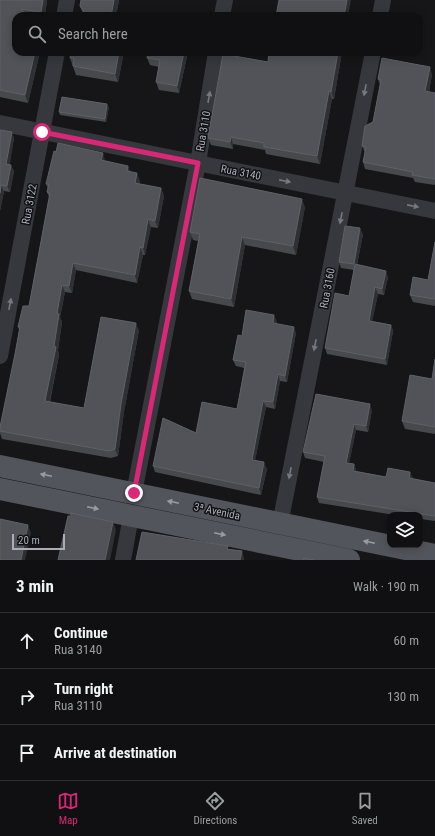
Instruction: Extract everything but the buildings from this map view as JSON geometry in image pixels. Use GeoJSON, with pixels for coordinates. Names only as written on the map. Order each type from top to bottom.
{"type":"FeatureCollection","features":[{"type":"Feature","properties":{"kind":"main road","name":"3ª Avenida"},"geometry":{"type":"LineString","coordinates":[[0,466],[435,555]]}},
{"type":"Feature","properties":{"kind":"main road","name":"3ª Avenida"},"geometry":{"type":"LineString","coordinates":[[0,489],[131,516],[292,554],[349,560]]}},
{"type":"Feature","properties":{"kind":"street"},"geometry":{"type":"LineString","coordinates":[[65,12],[67,0]]}},
{"type":"Feature","properties":{"kind":"street"},"geometry":{"type":"LineString","coordinates":[[223,12],[225,0]]}},
{"type":"Feature","properties":{"kind":"street"},"geometry":{"type":"LineString","coordinates":[[381,12],[383,0]]}},
{"type":"Feature","properties":{"kind":"street","name":"Rua 3122"},"geometry":{"type":"LineString","coordinates":[[0,356],[56,56]]}},
{"type":"Feature","properties":{"kind":"street","name":"Rua 3110"},"geometry":{"type":"LineString","coordinates":[[134,493],[198,163],[215,56]]}},
{"type":"Feature","properties":{"kind":"street","name":"Rua 3160"},"geometry":{"type":"LineString","coordinates":[[280,524],[372,56]]}},
{"type":"Feature","properties":{"kind":"street","name":"Rua 3140"},"geometry":{"type":"LineString","coordinates":[[0,123],[435,211]]}},
{"type":"Feature","properties":{"kind":"street"},"geometry":{"type":"LineString","coordinates":[[123,560],[131,516]]}},
{"type":"Feature","properties":{"kind":"route"},"geometry":{"type":"LineString","coordinates":[[42,132],[198,163],[134,493]]}}]}
